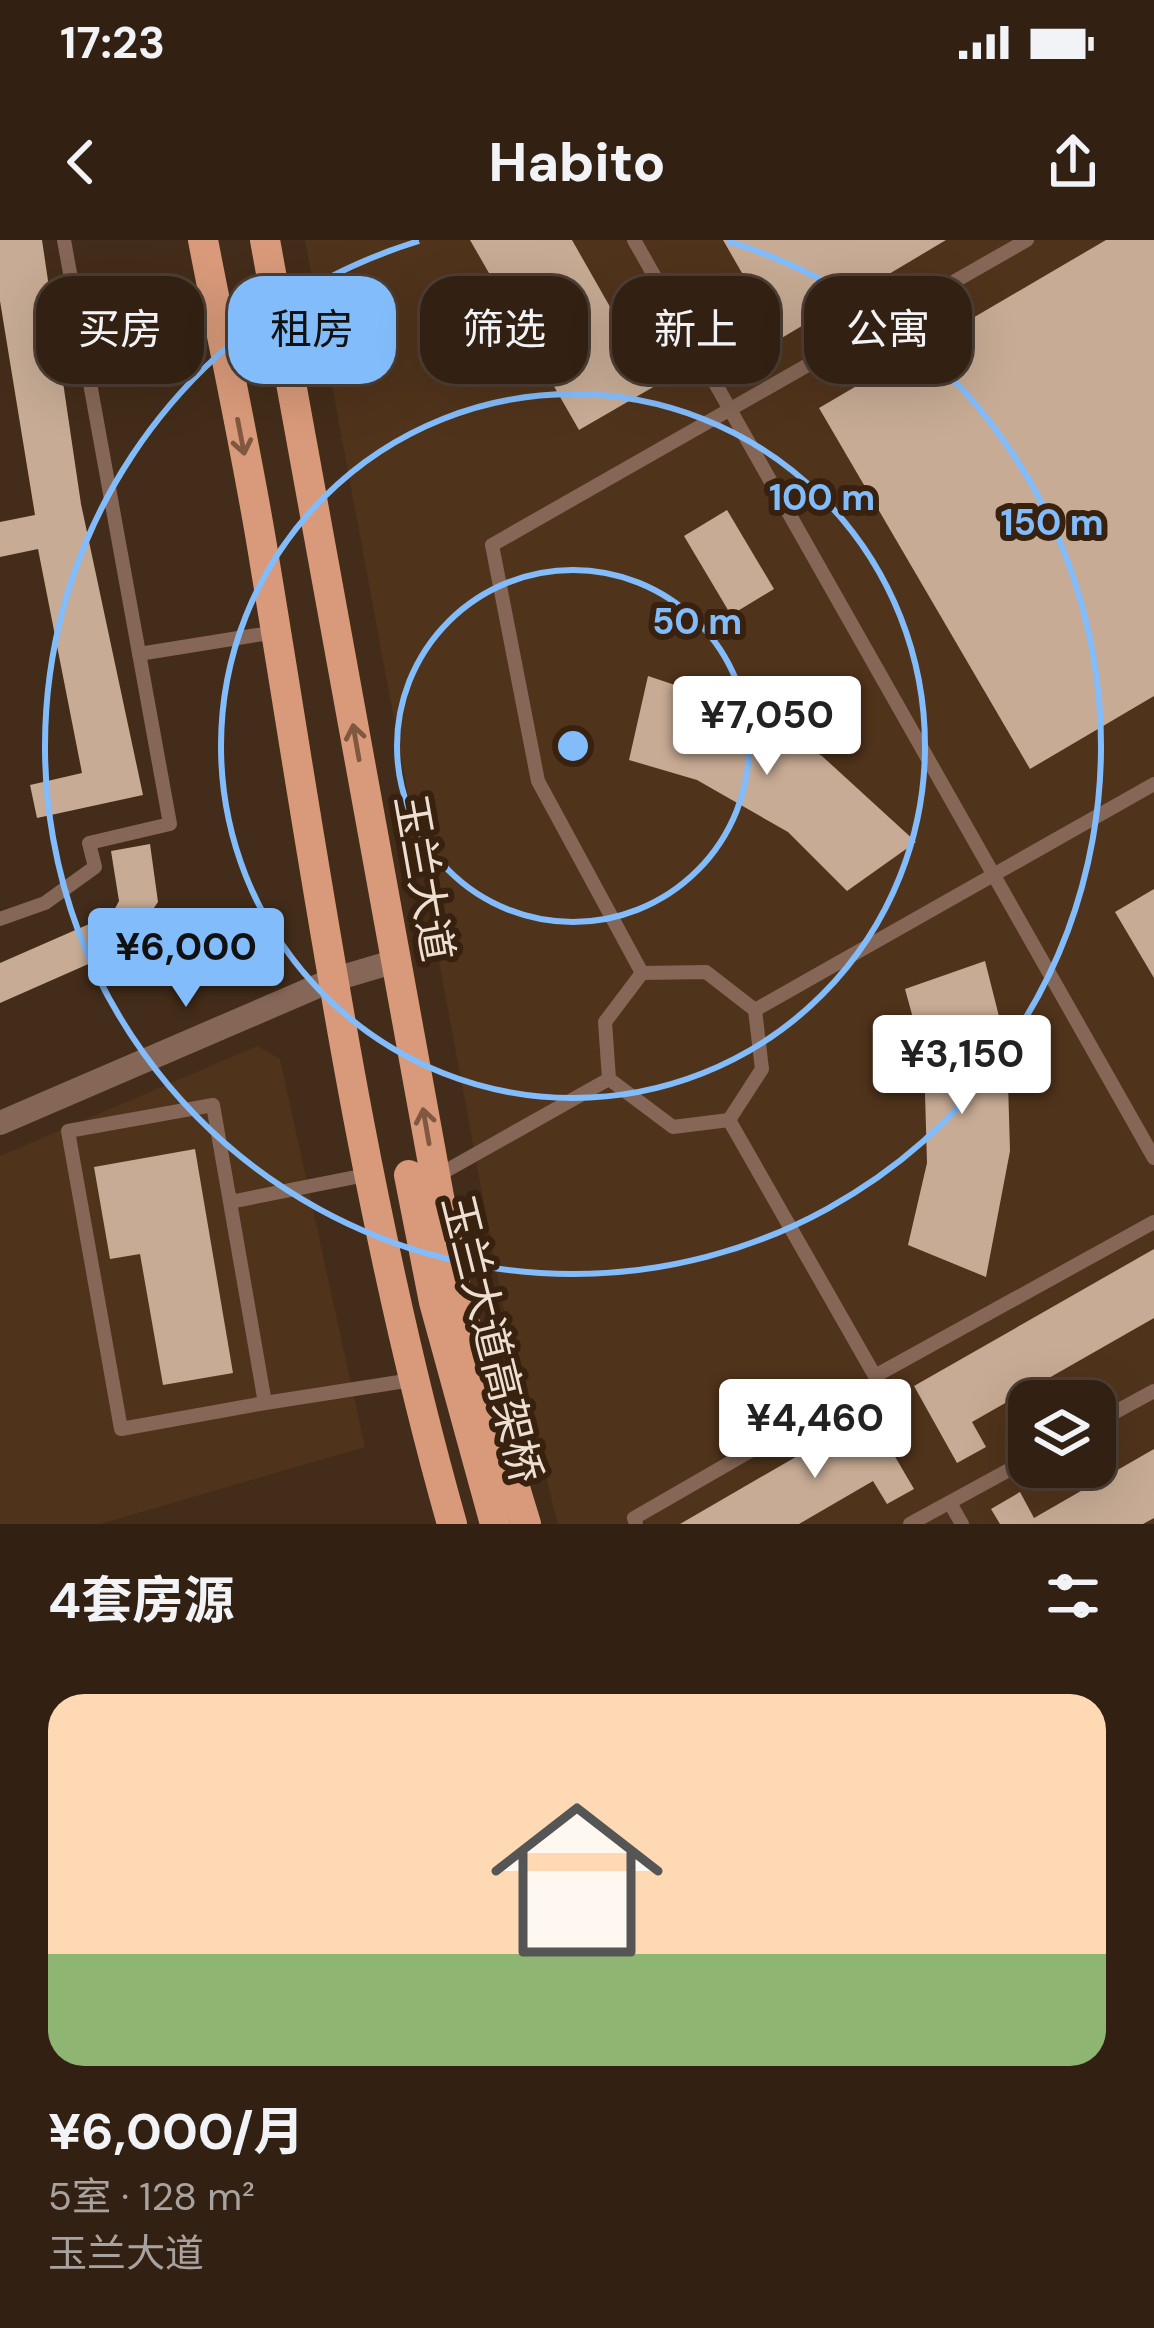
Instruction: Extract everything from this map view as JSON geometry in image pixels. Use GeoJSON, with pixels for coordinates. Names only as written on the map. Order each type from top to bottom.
{"type":"FeatureCollection","features":[{"type":"Feature","properties":{"kind":"main road","name":"玉兰大道"},"geometry":{"type":"LineString","coordinates":[[203,240],[276,632],[332,980],[402,1177],[458,1301],[526,1524]]}},
{"type":"Feature","properties":{"kind":"main road","name":"玉兰大道"},"geometry":{"type":"LineString","coordinates":[[265,240],[396,961],[412,1380],[452,1524]]}},
{"type":"Feature","properties":{"kind":"main road","name":"玉兰大道高架桥"},"geometry":{"type":"LineString","coordinates":[[402,1177],[422,1332],[473,1524]]}},
{"type":"Feature","properties":{"kind":"main road","name":"玉兰大道高架桥"},"geometry":{"type":"LineString","coordinates":[[402,1177],[495,1524]]}},
{"type":"Feature","properties":{"kind":"street"},"geometry":{"type":"LineString","coordinates":[[0,1123],[332,980],[396,961]]}},
{"type":"Feature","properties":{"kind":"lane"},"geometry":{"type":"LineString","coordinates":[[0,919],[45,902],[95,867],[89,843],[170,824],[64,240]]}},
{"type":"Feature","properties":{"kind":"lane"},"geometry":{"type":"LineString","coordinates":[[634,240],[1154,1158]]}},
{"type":"Feature","properties":{"kind":"lane"},"geometry":{"type":"LineString","coordinates":[[641,973],[538,781],[492,545],[1028,240]]}},
{"type":"Feature","properties":{"kind":"lane"},"geometry":{"type":"LineString","coordinates":[[140,654],[276,632]]}},
{"type":"Feature","properties":{"kind":"lane"},"geometry":{"type":"LineString","coordinates":[[755,1010],[1154,784]]}},
{"type":"Feature","properties":{"kind":"lane"},"geometry":{"type":"LineString","coordinates":[[641,973],[706,973],[755,1010],[762,1070],[729,1120],[673,1127],[609,1079],[605,1022],[641,973]]}},
{"type":"Feature","properties":{"kind":"lane"},"geometry":{"type":"LineString","coordinates":[[230,1202],[402,1177],[609,1079]]}},
{"type":"Feature","properties":{"kind":"lane"},"geometry":{"type":"LineString","coordinates":[[265,1403],[213,1105],[68,1131],[121,1429],[412,1380]]}},
{"type":"Feature","properties":{"kind":"lane"},"geometry":{"type":"LineString","coordinates":[[729,1120],[875,1376],[1154,1222]]}},
{"type":"Feature","properties":{"kind":"lane"},"geometry":{"type":"LineString","coordinates":[[1116,1412],[1154,1391]]}},
{"type":"Feature","properties":{"kind":"lane"},"geometry":{"type":"LineString","coordinates":[[636,1524],[634,1518],[838,1400]]}},
{"type":"Feature","properties":{"kind":"lane"},"geometry":{"type":"LineString","coordinates":[[910,1524],[1008,1471]]}},
{"type":"Feature","properties":{"kind":"lane"},"geometry":{"type":"LineString","coordinates":[[950,1503],[962,1524]]}},
{"type":"Feature","properties":{"kind":"shaded area"},"geometry":{"type":"Polygon","coordinates":[[[305,240],[1154,240],[1154,1524],[558,1524],[506,1322],[332,384],[396,384],[396,276],[312,276],[305,240]]]}},
{"type":"Feature","properties":{"kind":"shaded area"},"geometry":{"type":"Polygon","coordinates":[[[257,1046],[280,1059],[365,1447],[100,1524],[0,1524],[0,1156],[257,1046]]]}},
{"type":"Feature","properties":{"kind":"building"},"geometry":{"type":"Polygon","coordinates":[[[0,240],[42,240],[47,276],[36,276],[36,384],[63,384],[81,504],[143,795],[37,818],[30,785],[82,773],[38,549],[0,557],[0,522],[35,515],[0,301],[0,240]]]}},
{"type":"Feature","properties":{"kind":"building"},"geometry":{"type":"Polygon","coordinates":[[[470,240],[572,240],[612,310],[612,384],[655,386],[579,430],[553,384],[588,384],[588,276],[491,276],[470,240]]]}},
{"type":"Feature","properties":{"kind":"building"},"geometry":{"type":"Polygon","coordinates":[[[723,240],[946,240],[886,276],[804,276],[804,325],[780,339],[780,276],[744,276],[723,240]]]}},
{"type":"Feature","properties":{"kind":"building"},"geometry":{"type":"Polygon","coordinates":[[[1106,240],[1154,240],[1154,696],[1030,769],[819,408],[860,384],[972,384],[972,318],[1106,240]]]}},
{"type":"Feature","properties":{"kind":"building"},"geometry":{"type":"Polygon","coordinates":[[[727,510],[774,589],[731,615],[684,536],[727,510]]]}},
{"type":"Feature","properties":{"kind":"building"},"geometry":{"type":"Polygon","coordinates":[[[648,676],[732,704],[822,756],[916,842],[847,891],[788,832],[697,780],[629,760],[648,676]]]}},
{"type":"Feature","properties":{"kind":"building"},"geometry":{"type":"Polygon","coordinates":[[[150,844],[158,902],[127,947],[0,1003],[0,963],[112,914],[119,901],[111,851],[150,844]]]}},
{"type":"Feature","properties":{"kind":"building"},"geometry":{"type":"Polygon","coordinates":[[[1154,889],[1154,978],[1115,912],[1154,889]]]}},
{"type":"Feature","properties":{"kind":"building"},"geometry":{"type":"Polygon","coordinates":[[[985,961],[1007,1048],[1010,1151],[986,1277],[908,1245],[927,1163],[924,1058],[905,989],[985,961]]]}},
{"type":"Feature","properties":{"kind":"building"},"geometry":{"type":"Polygon","coordinates":[[[195,1149],[233,1373],[163,1385],[140,1254],[110,1259],[94,1167],[195,1149]]]}},
{"type":"Feature","properties":{"kind":"building"},"geometry":{"type":"Polygon","coordinates":[[[1154,1249],[1154,1318],[1046,1380],[1008,1380],[1008,1401],[972,1422],[986,1447],[957,1463],[914,1386],[1154,1249]]]}},
{"type":"Feature","properties":{"kind":"building"},"geometry":{"type":"Polygon","coordinates":[[[870,1414],[914,1489],[887,1504],[873,1481],[799,1524],[680,1524],[870,1414]]]}},
{"type":"Feature","properties":{"kind":"building"},"geometry":{"type":"Polygon","coordinates":[[[1154,1449],[1154,1518],[1143,1524],[1000,1524],[991,1509],[1020,1492],[1034,1518],[1086,1488],[1116,1488],[1116,1471],[1154,1449]]]}}]}
